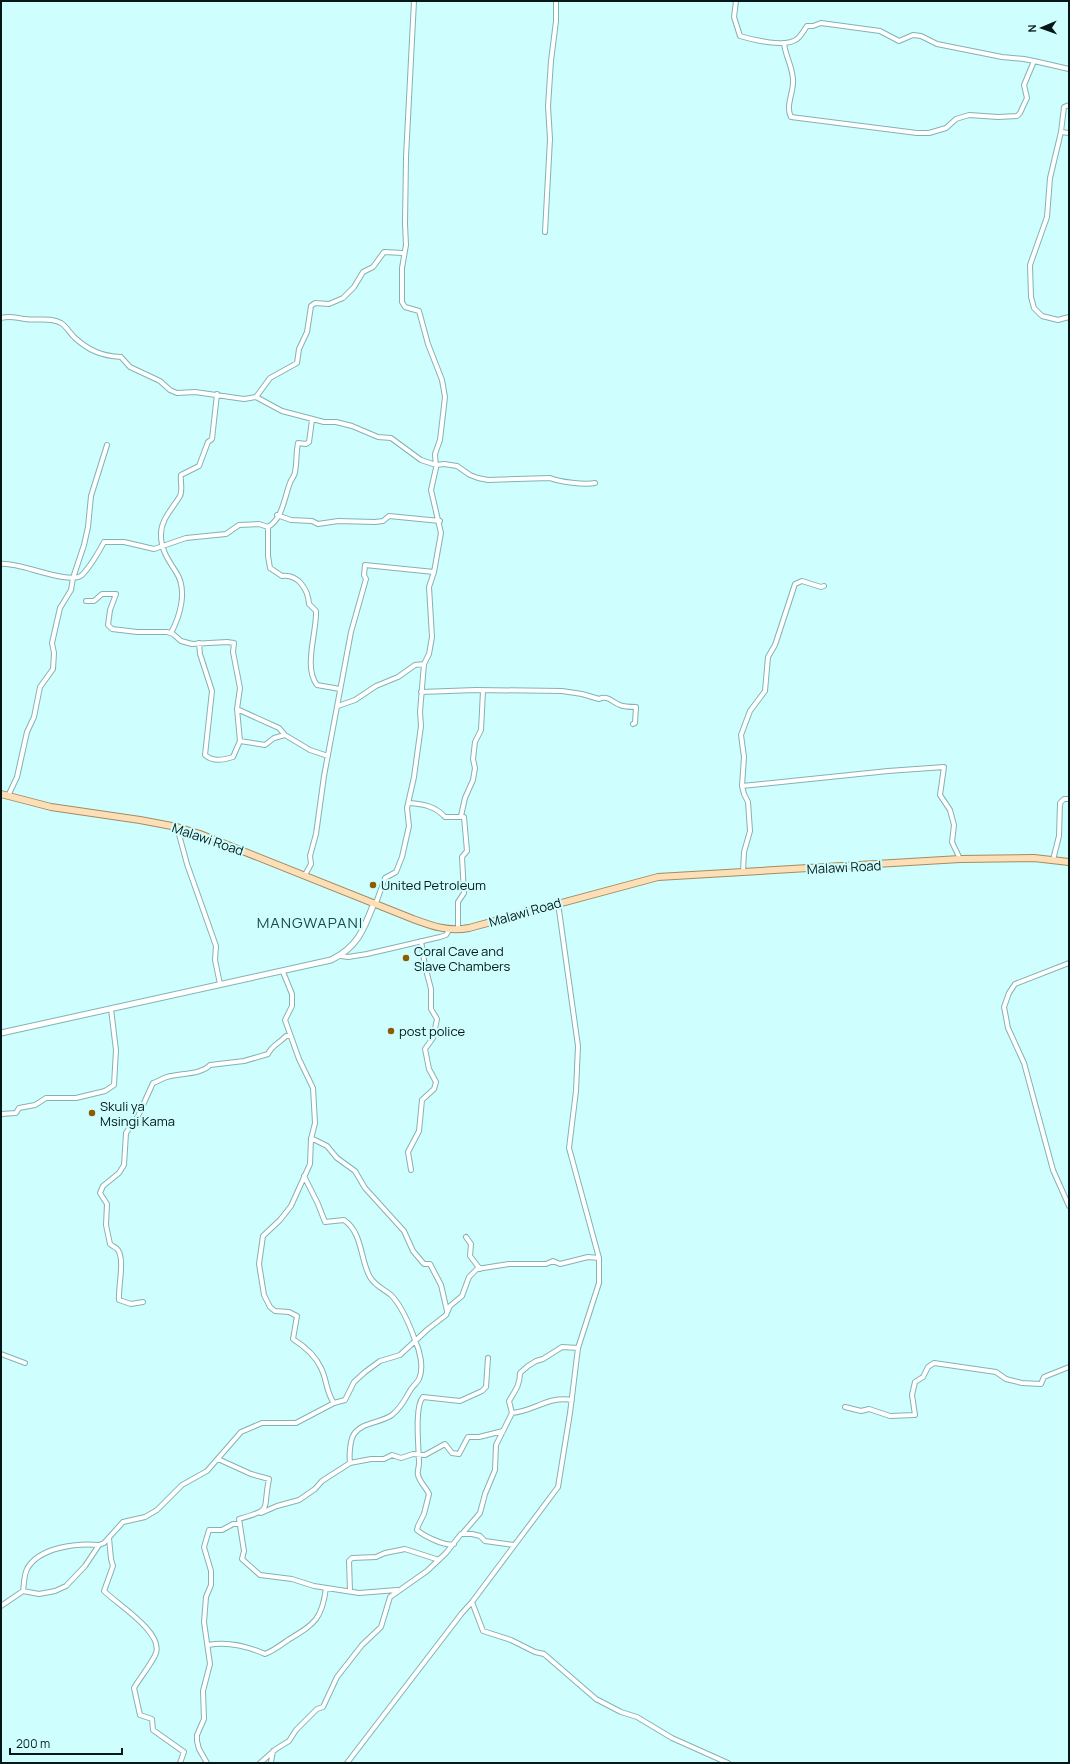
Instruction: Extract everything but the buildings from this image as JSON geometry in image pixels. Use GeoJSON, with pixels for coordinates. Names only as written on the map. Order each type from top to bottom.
{"type":"FeatureCollection","features":[{"type":"Feature","properties":{"kind":"main road","name":"Malawi Road"},"geometry":{"type":"LineString","coordinates":[[1,794],[51,807],[178,827],[413,919],[441,929],[449,930],[458,930],[658,877],[960,859],[1034,858],[1069,862]]}},
{"type":"Feature","properties":{"kind":"street"},"geometry":{"type":"LineString","coordinates":[[1,1033],[220,984],[283,972],[341,956],[357,941],[385,878],[396,872],[402,857],[409,826],[407,808],[414,777],[421,726],[421,692],[424,664],[431,646],[429,587],[434,572],[441,533],[440,521],[431,490],[436,465],[435,454],[440,440],[445,397],[442,380],[426,338],[422,316],[419,311],[405,306],[402,302],[403,253],[406,245],[406,157],[414,1]]}},
{"type":"Feature","properties":{"kind":"street"},"geometry":{"type":"LineString","coordinates":[[545,232],[550,140],[548,106],[551,61],[556,21],[556,1]]}},
{"type":"Feature","properties":{"kind":"street"},"geometry":{"type":"LineString","coordinates":[[736,1],[734,17],[740,36],[760,42],[784,43],[797,40],[807,26],[813,26],[821,23],[880,31],[900,41],[913,35],[921,36],[937,44],[1002,57],[1024,59],[1069,69]]}},
{"type":"Feature","properties":{"kind":"street"},"geometry":{"type":"LineString","coordinates":[[784,43],[785,54],[793,78],[789,106],[791,117],[917,133],[929,133],[946,128],[956,119],[969,114],[998,117],[1017,116],[1027,98],[1024,85],[1034,61]]}},
{"type":"Feature","properties":{"kind":"street"},"geometry":{"type":"LineString","coordinates":[[1069,105],[1064,107],[1061,132],[1050,178],[1047,217],[1030,265],[1031,297],[1034,308],[1042,316],[1058,320],[1069,318]]}},
{"type":"Feature","properties":{"kind":"street"},"geometry":{"type":"LineString","coordinates":[[1061,132],[1069,133]]}},
{"type":"Feature","properties":{"kind":"street"},"geometry":{"type":"LineString","coordinates":[[256,398],[270,378],[297,363],[299,349],[307,332],[311,306],[315,303],[329,304],[343,298],[354,287],[363,272],[373,267],[384,252],[403,253]]}},
{"type":"Feature","properties":{"kind":"street"},"geometry":{"type":"LineString","coordinates":[[1,318],[12,316],[25,320],[56,321],[63,324],[75,338],[90,350],[106,356],[121,357],[130,367],[160,381],[170,390],[177,393],[195,392],[244,399],[256,398],[282,411],[312,420],[352,426],[378,437],[391,438],[416,458],[436,465],[451,465],[464,470],[470,475],[488,480],[550,478],[588,484],[595,483]]}},
{"type":"Feature","properties":{"kind":"street"},"geometry":{"type":"LineString","coordinates":[[171,633],[180,610],[181,587],[177,573],[162,547],[161,530],[173,504],[181,494],[181,475],[199,466],[208,442],[212,439],[217,394]]}},
{"type":"Feature","properties":{"kind":"street"},"geometry":{"type":"LineString","coordinates":[[312,420],[309,442],[306,444],[298,443],[295,459],[295,472],[289,484],[283,506],[277,515],[276,520],[268,527],[268,556],[270,568],[282,576],[290,575],[300,582],[308,597],[309,604],[316,611],[311,669],[313,680],[317,685],[340,689]]}},
{"type":"Feature","properties":{"kind":"street"},"geometry":{"type":"LineString","coordinates":[[8,796],[17,777],[27,732],[34,717],[40,687],[53,669],[54,653],[52,643],[60,608],[71,590],[73,578],[84,546],[88,527],[91,496],[107,444]]}},
{"type":"Feature","properties":{"kind":"street"},"geometry":{"type":"LineString","coordinates":[[277,515],[292,520],[312,521],[318,524],[338,521],[375,522],[383,521],[389,516],[440,521]]}},
{"type":"Feature","properties":{"kind":"street"},"geometry":{"type":"LineString","coordinates":[[1,564],[7,563],[39,572],[73,578],[82,575],[104,542],[124,542],[147,548],[162,547],[186,538],[226,534],[238,525],[259,524],[268,527]]}},
{"type":"Feature","properties":{"kind":"street"},"geometry":{"type":"LineString","coordinates":[[304,876],[311,864],[310,856],[316,834],[328,756],[351,632],[366,579],[364,575],[365,565],[434,572]]}},
{"type":"Feature","properties":{"kind":"street"},"geometry":{"type":"LineString","coordinates":[[743,872],[744,852],[750,831],[748,802],[742,786],[744,757],[741,735],[750,711],[765,691],[766,663],[775,645],[789,598],[798,581],[821,587],[824,586]]}},
{"type":"Feature","properties":{"kind":"street"},"geometry":{"type":"LineString","coordinates":[[86,601],[94,601],[102,594],[116,594],[108,618],[108,625],[111,628],[136,632],[164,631],[171,633],[181,641],[199,643],[234,643],[236,670],[240,688],[237,709],[240,741],[233,757],[224,760],[212,759],[205,754],[212,691],[200,654],[199,643]]}},
{"type":"Feature","properties":{"kind":"street"},"geometry":{"type":"LineString","coordinates":[[338,706],[355,700],[376,686],[398,677],[415,665],[424,664]]}},
{"type":"Feature","properties":{"kind":"street"},"geometry":{"type":"LineString","coordinates":[[421,692],[483,691],[562,692],[582,694],[599,700],[603,698],[614,700],[620,705],[636,707],[635,723],[633,724]]}},
{"type":"Feature","properties":{"kind":"street"},"geometry":{"type":"LineString","coordinates":[[461,816],[465,798],[473,780],[475,742],[481,730],[483,691]]}},
{"type":"Feature","properties":{"kind":"street"},"geometry":{"type":"LineString","coordinates":[[237,709],[279,728],[285,735],[310,750],[328,756]]}},
{"type":"Feature","properties":{"kind":"street"},"geometry":{"type":"LineString","coordinates":[[240,741],[265,745],[274,738],[285,735]]}},
{"type":"Feature","properties":{"kind":"street"},"geometry":{"type":"LineString","coordinates":[[742,786],[888,771],[944,767],[940,795],[950,810],[954,825],[952,842],[960,859]]}},
{"type":"Feature","properties":{"kind":"street"},"geometry":{"type":"LineString","coordinates":[[1053,860],[1059,836],[1060,803],[1069,799]]}},
{"type":"Feature","properties":{"kind":"street"},"geometry":{"type":"LineString","coordinates":[[409,803],[430,806],[438,810],[446,817],[451,818],[461,816]]}},
{"type":"Feature","properties":{"kind":"street"},"geometry":{"type":"LineString","coordinates":[[458,930],[458,902],[464,893],[462,857],[467,851],[464,817],[461,816]]}},
{"type":"Feature","properties":{"kind":"street"},"geometry":{"type":"LineString","coordinates":[[178,827],[187,864],[216,946],[214,960],[220,984]]}},
{"type":"Feature","properties":{"kind":"street"},"geometry":{"type":"LineString","coordinates":[[347,1763],[472,1602],[558,1487],[572,1400],[578,1348],[599,1283],[599,1258],[568,1148],[576,1091],[578,1046],[558,903]]}},
{"type":"Feature","properties":{"kind":"street"},"geometry":{"type":"LineString","coordinates":[[341,956],[348,957],[367,954],[446,935],[449,930]]}},
{"type":"Feature","properties":{"kind":"street"},"geometry":{"type":"LineString","coordinates":[[411,1170],[408,1152],[419,1131],[422,1100],[434,1090],[436,1082],[429,1069],[425,1049],[433,1038],[437,1019],[431,1009],[431,989],[421,941]]}},
{"type":"Feature","properties":{"kind":"street"},"geometry":{"type":"LineString","coordinates":[[1069,963],[1015,984],[1009,993],[1004,1007],[1008,1028],[1026,1067],[1053,1170],[1069,1206]]}},
{"type":"Feature","properties":{"kind":"street"},"geometry":{"type":"LineString","coordinates":[[283,972],[292,994],[292,1006],[285,1020],[299,1059],[311,1081],[314,1092],[316,1122],[311,1138],[310,1164],[291,1206],[280,1220],[263,1236],[259,1256],[259,1273],[264,1295],[270,1307],[275,1311],[289,1312],[297,1316],[293,1339],[303,1346],[322,1369],[324,1382],[334,1403]]}},
{"type":"Feature","properties":{"kind":"street"},"geometry":{"type":"LineString","coordinates":[[1,1114],[16,1113],[19,1108],[35,1105],[46,1098],[76,1098],[105,1091],[114,1085],[116,1050],[111,1009]]}},
{"type":"Feature","properties":{"kind":"street"},"geometry":{"type":"LineString","coordinates":[[143,1302],[131,1304],[120,1300],[118,1286],[121,1260],[117,1248],[110,1244],[106,1225],[107,1208],[100,1193],[103,1186],[119,1173],[124,1165],[126,1133],[138,1116],[153,1083],[167,1077],[207,1069],[210,1065],[256,1058],[268,1054],[272,1046],[282,1041],[286,1036],[290,1036]]}},
{"type":"Feature","properties":{"kind":"street"},"geometry":{"type":"LineString","coordinates":[[311,1138],[327,1146],[337,1158],[355,1171],[365,1188],[404,1231],[413,1251],[424,1264],[430,1264],[441,1285],[447,1312]]}},
{"type":"Feature","properties":{"kind":"street"},"geometry":{"type":"LineString","coordinates":[[304,1176],[325,1222],[344,1220],[351,1226],[359,1243],[370,1278],[398,1303],[416,1341],[421,1367],[419,1381],[411,1389],[403,1405],[392,1415],[380,1421],[373,1421],[354,1433],[350,1443],[352,1450],[350,1463]]}},
{"type":"Feature","properties":{"kind":"street"},"geometry":{"type":"LineString","coordinates":[[466,1237],[471,1244],[470,1256],[480,1269]]}},
{"type":"Feature","properties":{"kind":"street"},"geometry":{"type":"LineString","coordinates":[[1,1606],[23,1591],[39,1594],[55,1591],[66,1586],[85,1566],[99,1546],[109,1538],[123,1522],[145,1517],[157,1510],[182,1485],[207,1471],[241,1432],[262,1423],[296,1423],[334,1403],[345,1400],[354,1382],[380,1361],[400,1355],[428,1329],[446,1315],[450,1306],[462,1296],[469,1277],[480,1269],[509,1264],[546,1264],[553,1261],[560,1264],[588,1257],[599,1258]]}},
{"type":"Feature","properties":{"kind":"street"},"geometry":{"type":"LineString","coordinates":[[260,1763],[273,1751],[289,1741],[296,1730],[317,1709],[323,1707],[337,1677],[362,1645],[381,1627],[387,1602],[395,1592],[422,1576],[454,1544],[480,1513],[495,1470],[496,1445],[512,1413],[509,1401],[515,1393],[520,1380],[520,1373],[536,1361],[543,1360],[562,1347],[578,1348]]}},
{"type":"Feature","properties":{"kind":"street"},"geometry":{"type":"LineString","coordinates":[[1,1354],[25,1363]]}},
{"type":"Feature","properties":{"kind":"street"},"geometry":{"type":"LineString","coordinates":[[454,1544],[445,1545],[424,1535],[418,1530],[429,1494],[420,1481],[418,1473],[419,1439],[417,1415],[421,1398],[460,1401],[482,1391],[486,1387],[488,1358]]}},
{"type":"Feature","properties":{"kind":"street"},"geometry":{"type":"LineString","coordinates":[[845,1407],[861,1411],[869,1409],[890,1416],[915,1415],[912,1395],[915,1382],[923,1377],[928,1367],[934,1363],[996,1372],[1006,1379],[1022,1383],[1035,1384],[1041,1384],[1044,1377],[1069,1367]]}},
{"type":"Feature","properties":{"kind":"street"},"geometry":{"type":"LineString","coordinates":[[512,1413],[520,1412],[548,1400],[560,1398],[572,1400]]}},
{"type":"Feature","properties":{"kind":"street"},"geometry":{"type":"LineString","coordinates":[[400,1590],[359,1593],[326,1588],[292,1579],[260,1575],[242,1559],[244,1551],[238,1524],[239,1519],[299,1500],[315,1489],[322,1481],[350,1463],[371,1459],[384,1459],[389,1458],[391,1455],[401,1458],[418,1454],[425,1455],[445,1444],[452,1453],[460,1454],[468,1437],[479,1437],[503,1431]]}},
{"type":"Feature","properties":{"kind":"street"},"geometry":{"type":"LineString","coordinates":[[218,1459],[251,1474],[269,1480],[266,1505],[260,1513]]}},
{"type":"Feature","properties":{"kind":"street"},"geometry":{"type":"LineString","coordinates":[[207,1763],[199,1749],[197,1741],[204,1719],[204,1691],[210,1664],[204,1622],[206,1597],[211,1580],[204,1547],[209,1530],[222,1530],[233,1524],[238,1524]]}},
{"type":"Feature","properties":{"kind":"street"},"geometry":{"type":"LineString","coordinates":[[461,1534],[472,1534],[480,1536],[485,1541],[514,1545]]}},
{"type":"Feature","properties":{"kind":"street"},"geometry":{"type":"LineString","coordinates":[[109,1538],[113,1566],[104,1591],[115,1602],[136,1616],[156,1642],[156,1653],[134,1688],[140,1715],[152,1719],[153,1730],[184,1752],[180,1763]]}},
{"type":"Feature","properties":{"kind":"street"},"geometry":{"type":"LineString","coordinates":[[23,1591],[27,1570],[32,1562],[45,1553],[57,1548],[68,1548],[81,1544],[99,1546]]}},
{"type":"Feature","properties":{"kind":"street"},"geometry":{"type":"LineString","coordinates":[[350,1591],[349,1561],[352,1558],[376,1557],[385,1553],[405,1549],[439,1560]]}},
{"type":"Feature","properties":{"kind":"street"},"geometry":{"type":"LineString","coordinates":[[208,1645],[218,1642],[247,1646],[265,1654],[273,1651],[311,1626],[322,1608],[326,1588]]}},
{"type":"Feature","properties":{"kind":"street"},"geometry":{"type":"LineString","coordinates":[[472,1602],[483,1631],[487,1634],[502,1636],[535,1652],[544,1654],[596,1699],[621,1712],[637,1716],[672,1738],[728,1763]]}},
{"type":"Feature","properties":{"kind":"street"},"geometry":{"type":"LineString","coordinates":[[271,1763],[273,1751]]}},
{"type":"Feature","properties":{"kind":"place","name":"United Petroleum"},"geometry":{"type":"Point","coordinates":[373,885]}},
{"type":"Feature","properties":{"kind":"place","name":"Coral Cave and Slave Chambers"},"geometry":{"type":"Point","coordinates":[406,958]}},
{"type":"Feature","properties":{"kind":"place","name":"post police"},"geometry":{"type":"Point","coordinates":[391,1031]}},
{"type":"Feature","properties":{"kind":"place","name":"Skuli ya Msingi Kama"},"geometry":{"type":"Point","coordinates":[92,1113]}},
{"type":"Feature","properties":{"kind":"district","name":"MANGWAPANI"},"geometry":{"type":"Point","coordinates":[310,922]}}]}
